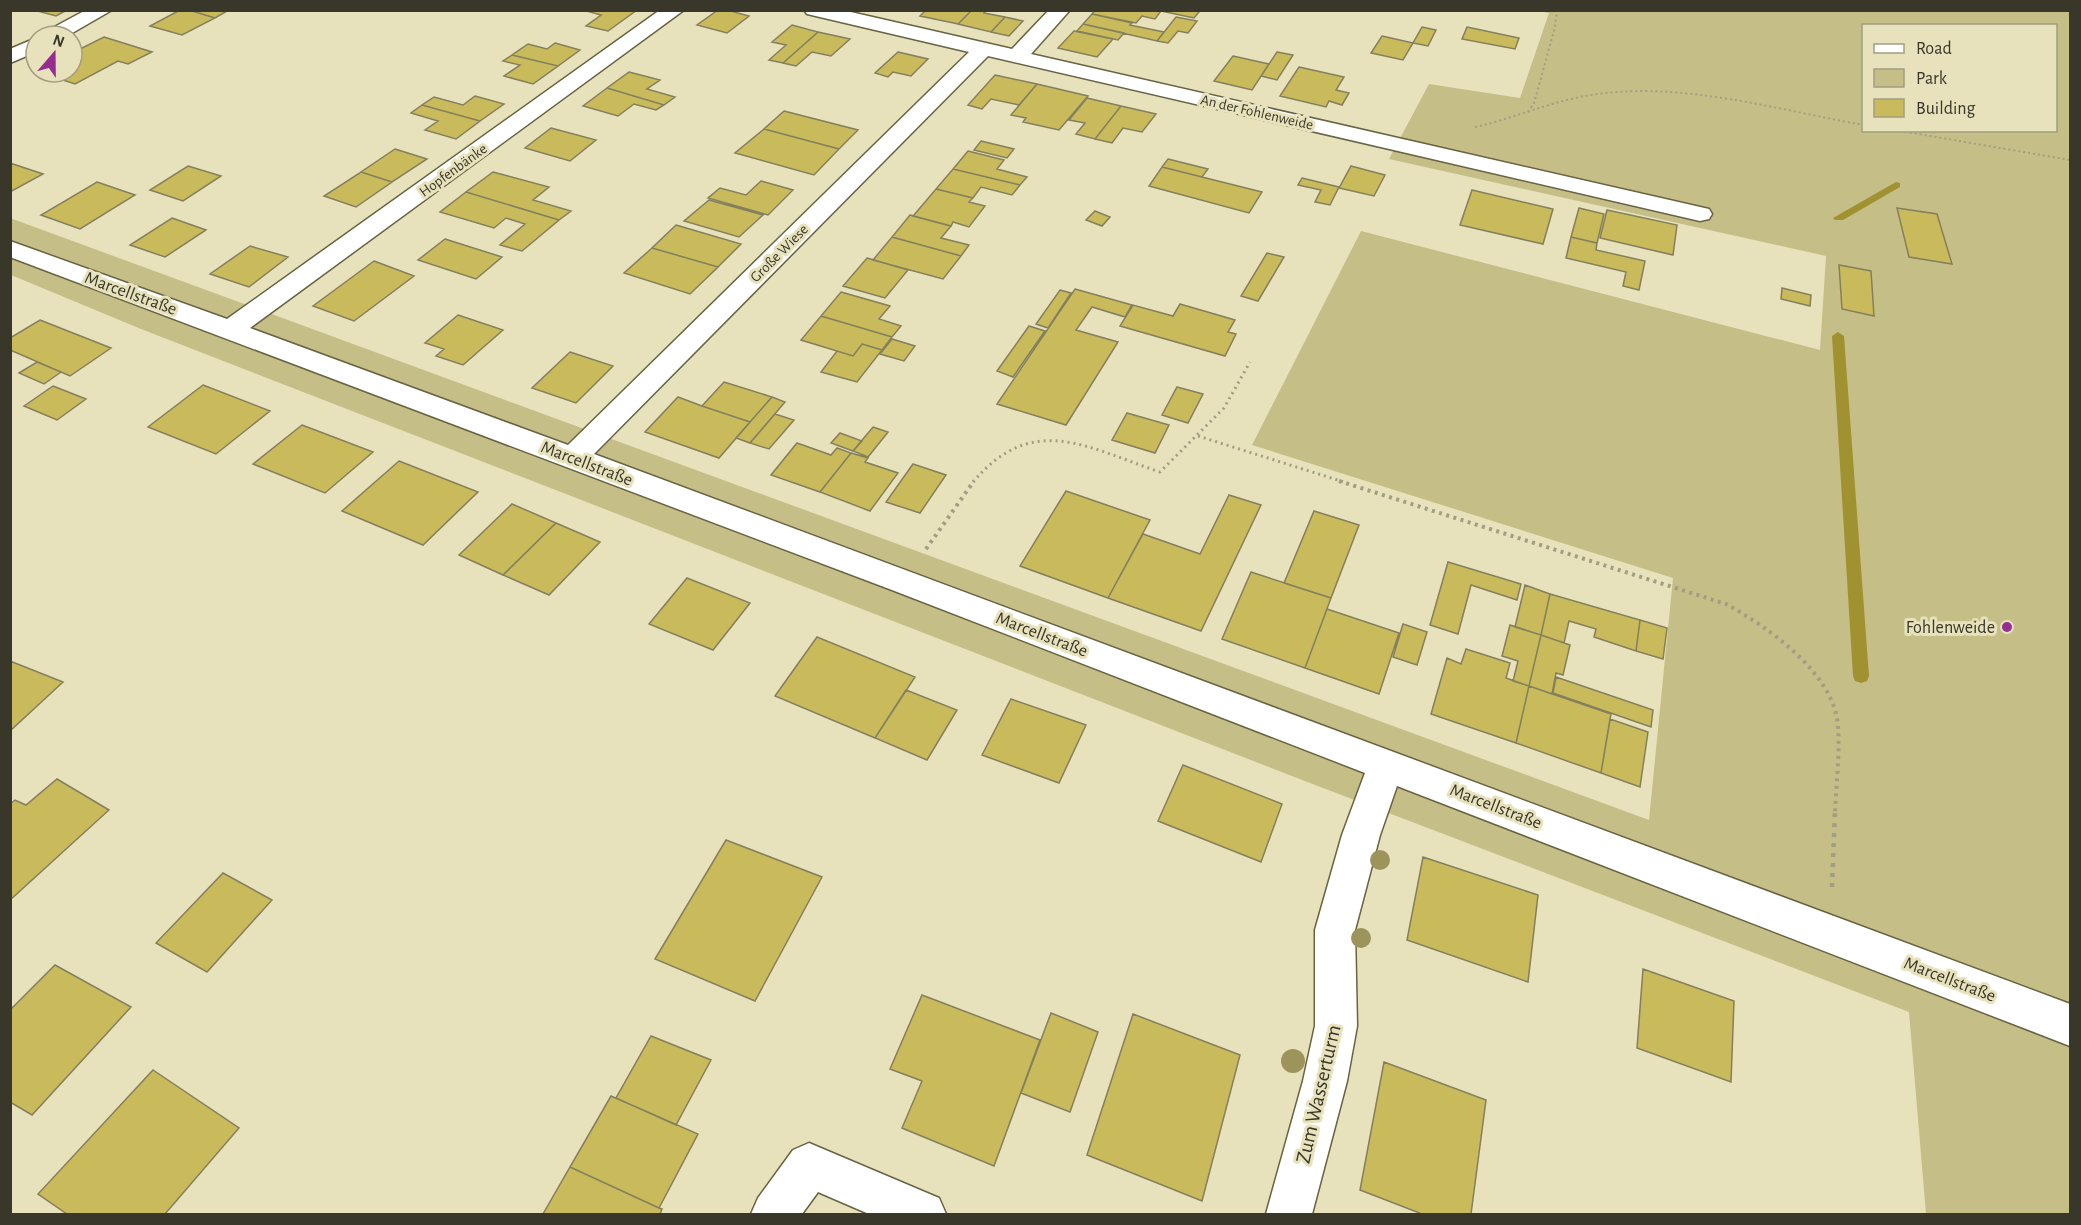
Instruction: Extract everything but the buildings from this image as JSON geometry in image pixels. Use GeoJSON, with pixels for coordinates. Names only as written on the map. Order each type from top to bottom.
{"type":"FeatureCollection","features":[{"type":"Feature","properties":{"kind":"street"},"geometry":{"type":"LineString","coordinates":[[75,24],[102,10]]}},
{"type":"Feature","properties":{"kind":"street","name":"Hopfenbänke"},"geometry":{"type":"LineString","coordinates":[[231,329],[674,10]]}},
{"type":"Feature","properties":{"kind":"street","name":"An der Fohlenweide"},"geometry":{"type":"LineString","coordinates":[[814,10],[1018,55],[1700,214]]}},
{"type":"Feature","properties":{"kind":"street"},"geometry":{"type":"LineString","coordinates":[[1018,55],[1060,10]]}},
{"type":"Feature","properties":{"kind":"street","name":"Große Wiese"},"geometry":{"type":"LineString","coordinates":[[573,457],[985,48]]}},
{"type":"Feature","properties":{"kind":"street"},"geometry":{"type":"LineString","coordinates":[[10,57],[24,50]]}},
{"type":"Feature","properties":{"kind":"street","name":"Marcellstraße"},"geometry":{"type":"LineString","coordinates":[[10,248],[903,581],[2070,1025]]}},
{"type":"Feature","properties":{"kind":"street","name":"Zum Wasserturm"},"geometry":{"type":"LineString","coordinates":[[1289,1215],[1325,1081],[1336,1026],[1335,930],[1361,835],[1386,765]]}},
{"type":"Feature","properties":{"kind":"street"},"geometry":{"type":"LineString","coordinates":[[774,1215],[809,1166],[923,1215]]}},
{"type":"Feature","properties":{"kind":"path"},"geometry":{"type":"LineString","coordinates":[[1528,113],[1534,103],[1556,27],[1557,10]]}},
{"type":"Feature","properties":{"kind":"path"},"geometry":{"type":"LineString","coordinates":[[1411,148],[1441,133],[1482,126],[1611,92],[1651,93],[1717,100],[1862,125]]}},
{"type":"Feature","properties":{"kind":"path"},"geometry":{"type":"LineString","coordinates":[[1907,132],[2070,160]]}},
{"type":"Feature","properties":{"kind":"path"},"geometry":{"type":"LineString","coordinates":[[903,581],[990,462],[1007,449],[1033,441],[1061,441],[1160,472],[1224,408],[1250,362]]}},
{"type":"Feature","properties":{"kind":"path"},"geometry":{"type":"LineString","coordinates":[[1198,436],[1726,604],[1784,639],[1832,701],[1838,724],[1830,934]]}},
{"type":"Feature","properties":{"kind":"green space"},"geometry":{"type":"Polygon","coordinates":[[[1538,11],[2070,11],[2070,1214],[1926,1214],[1909,1012],[1310,783],[141,329],[11,275],[10,218],[1649,820],[1673,578],[1252,445],[1361,231],[1820,350],[1826,256],[1389,159],[1429,84],[1520,98],[1549,13],[1538,11]]]}},
{"type":"Feature","properties":{"kind":"waterway"},"geometry":{"type":"LineString","coordinates":[[1839,218],[1896,185]]}},
{"type":"Feature","properties":{"kind":"waterway"},"geometry":{"type":"LineString","coordinates":[[1838,336],[1861,676]]}},
{"type":"Feature","properties":{"kind":"place","name":"Fohlenweide"},"geometry":{"type":"Point","coordinates":[2007,627]}}]}
